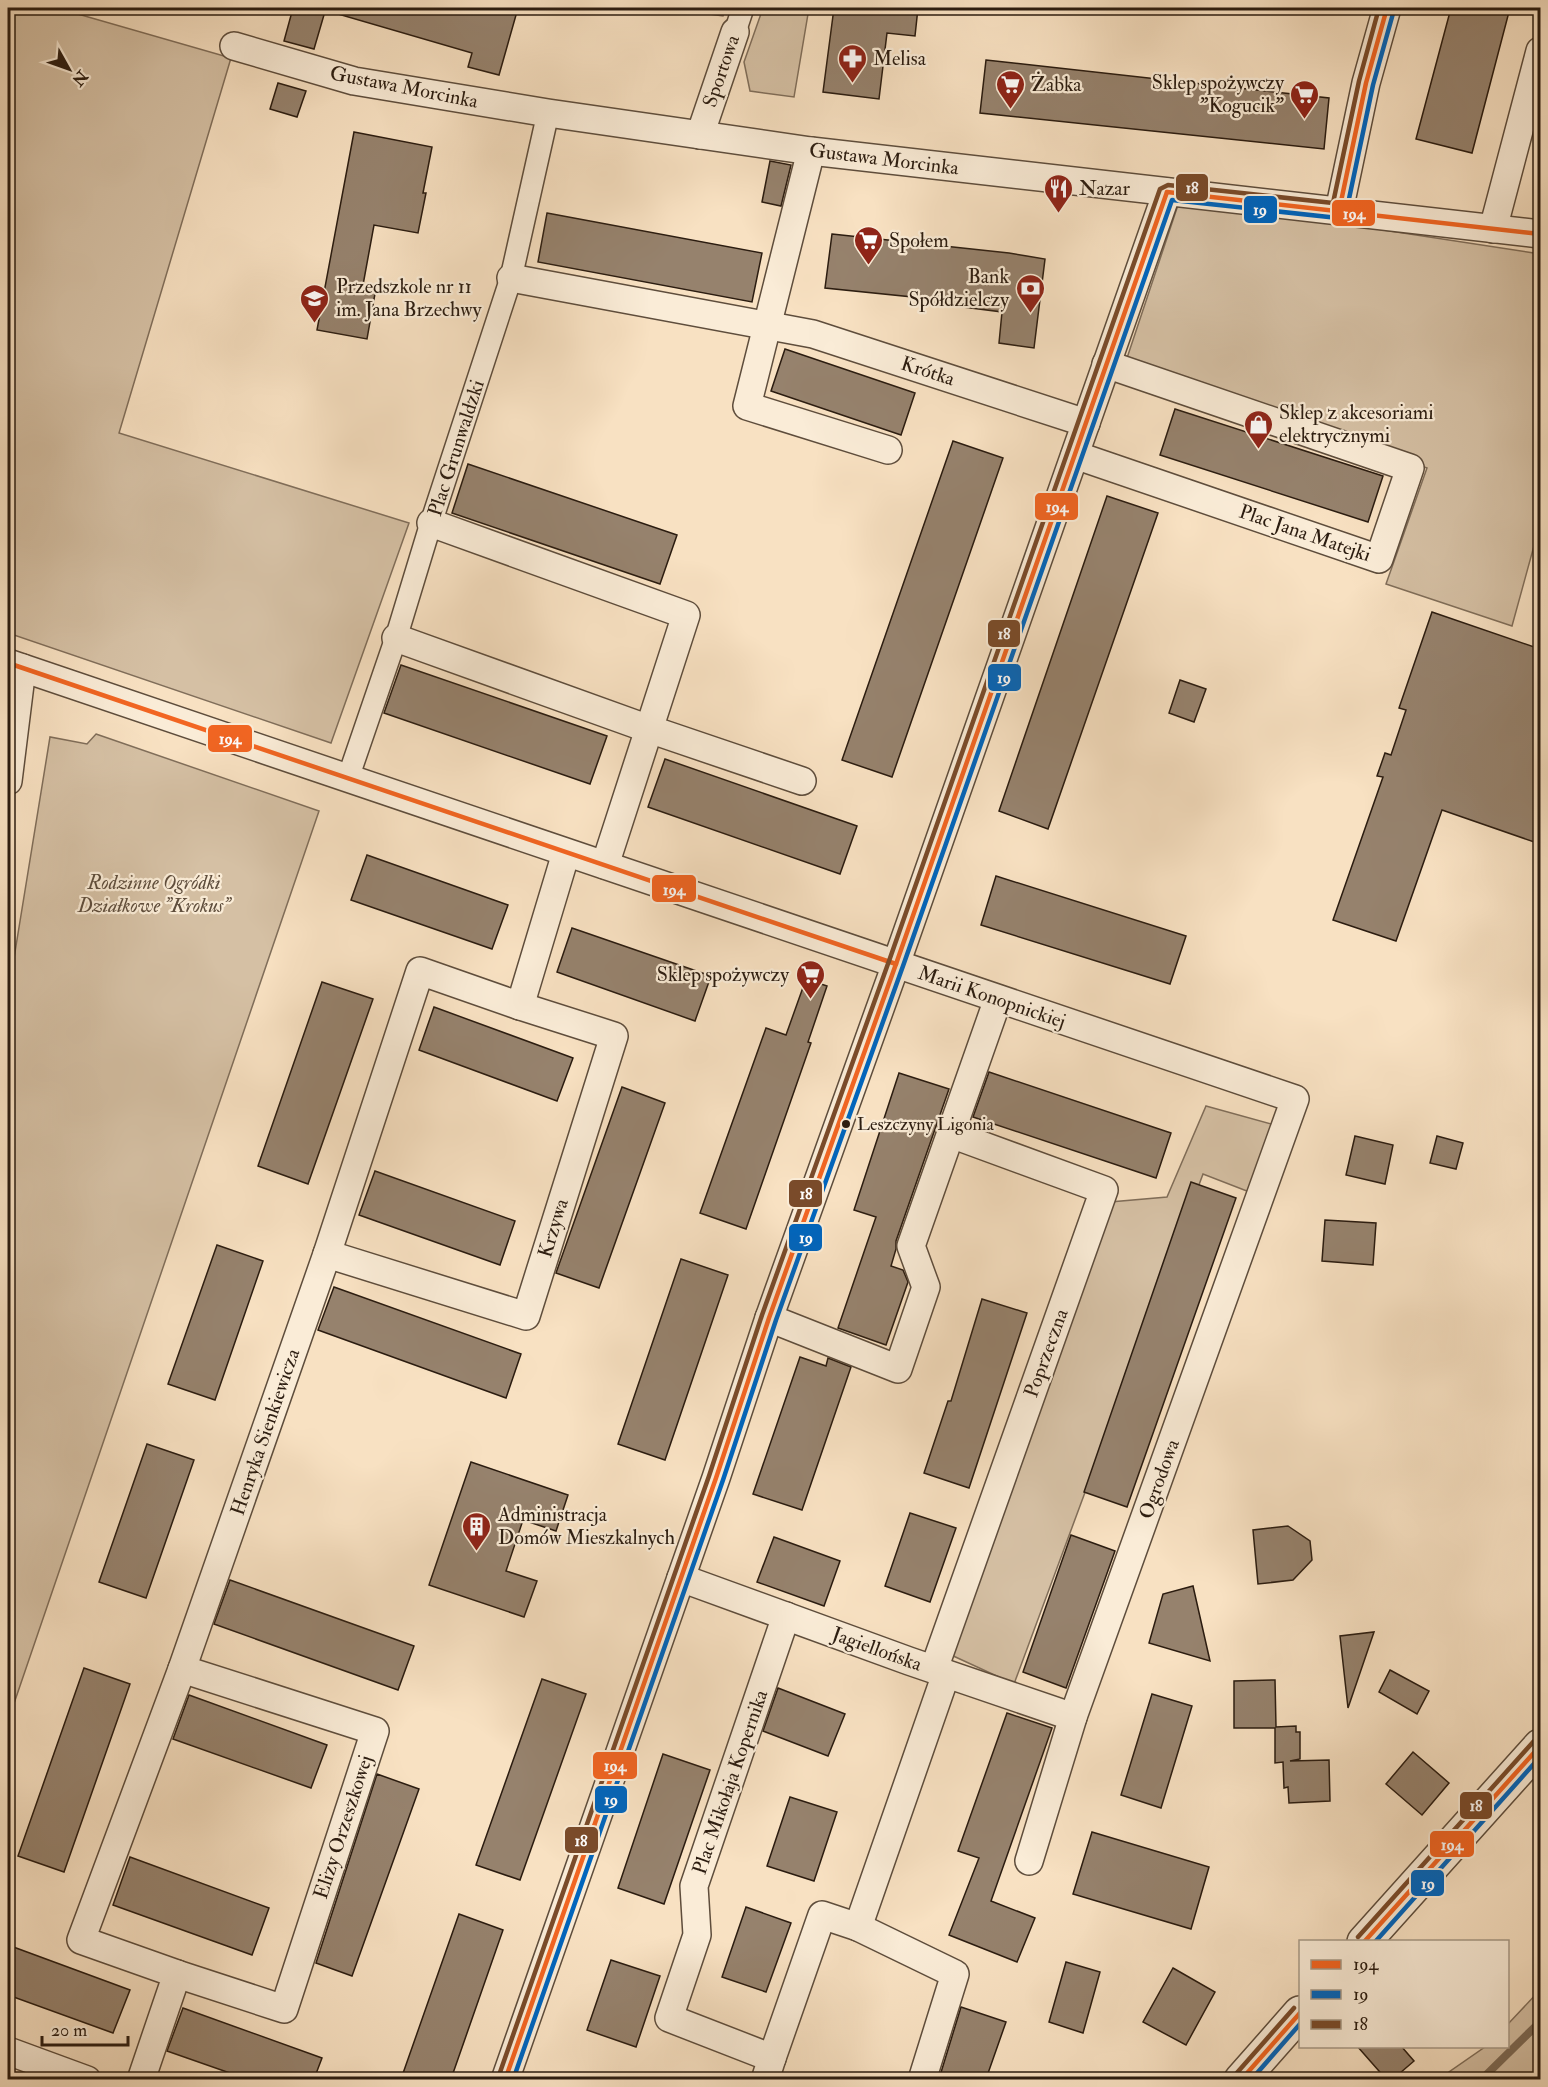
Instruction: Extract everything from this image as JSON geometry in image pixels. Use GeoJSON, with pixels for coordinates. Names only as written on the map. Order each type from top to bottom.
{"type":"FeatureCollection","features":[{"type":"Feature","properties":{"kind":"street"},"geometry":{"type":"LineString","coordinates":[[1339,211],[1366,83],[1387,8]]}},
{"type":"Feature","properties":{"kind":"street","name":"Sportowa"},"geometry":{"type":"LineString","coordinates":[[700,135],[739,20]]}},
{"type":"Feature","properties":{"kind":"street","name":"Gustawa Morcinka"},"geometry":{"type":"LineString","coordinates":[[234,46],[354,81],[700,135],[812,151],[1540,234]]}},
{"type":"Feature","properties":{"kind":"street"},"geometry":{"type":"LineString","coordinates":[[1493,229],[1540,51]]}},
{"type":"Feature","properties":{"kind":"street","name":"Plac Grunwaldzki"},"geometry":{"type":"LineString","coordinates":[[348,778],[396,638],[511,278],[548,113]]}},
{"type":"Feature","properties":{"kind":"street"},"geometry":{"type":"LineString","coordinates":[[812,151],[747,406],[888,450]]}},
{"type":"Feature","properties":{"kind":"street"},"geometry":{"type":"LineString","coordinates":[[505,2079],[681,1578],[769,1318],[1167,192]]}},
{"type":"Feature","properties":{"kind":"street","name":"Krótka"},"geometry":{"type":"LineString","coordinates":[[511,278],[813,334],[1086,423]]}},
{"type":"Feature","properties":{"kind":"street","name":"Plac Jana Matejki"},"geometry":{"type":"LineString","coordinates":[[1075,455],[1379,559],[1410,468],[1106,364]]}},
{"type":"Feature","properties":{"kind":"street"},"geometry":{"type":"LineString","coordinates":[[431,523],[686,615],[604,865]]}},
{"type":"Feature","properties":{"kind":"street"},"geometry":{"type":"LineString","coordinates":[[396,638],[649,729],[802,780]]}},
{"type":"Feature","properties":{"kind":"street"},"geometry":{"type":"LineString","coordinates":[[8,781],[15,666]]}},
{"type":"Feature","properties":{"kind":"street","name":"Marii Konopnickiej"},"geometry":{"type":"LineString","coordinates":[[15,666],[1295,1099]]}},
{"type":"Feature","properties":{"kind":"street"},"geometry":{"type":"LineString","coordinates":[[520,1006],[566,852]]}},
{"type":"Feature","properties":{"kind":"street","name":"Henryka Sienkiewicza"},"geometry":{"type":"LineString","coordinates":[[177,1974],[81,1940],[182,1669],[327,1254],[420,971],[520,1006]]}},
{"type":"Feature","properties":{"kind":"street"},"geometry":{"type":"LineString","coordinates":[[769,1318],[897,1369],[926,1287],[911,1246],[998,999]]}},
{"type":"Feature","properties":{"kind":"street","name":"Krzywa"},"geometry":{"type":"LineString","coordinates":[[327,1254],[526,1316],[614,1036],[520,1006]]}},
{"type":"Feature","properties":{"kind":"street","name":"Ogrodowa"},"geometry":{"type":"LineString","coordinates":[[1029,1861],[1073,1717],[1295,1099]]}},
{"type":"Feature","properties":{"kind":"street","name":"Poprzeczna"},"geometry":{"type":"LineString","coordinates":[[940,1672],[1104,1190],[951,1134]]}},
{"type":"Feature","properties":{"kind":"street","name":"Jagiellońska"},"geometry":{"type":"LineString","coordinates":[[681,1578],[940,1672],[1073,1717]]}},
{"type":"Feature","properties":{"kind":"street","name":"Plac Mikołaja Kopernika"},"geometry":{"type":"LineString","coordinates":[[786,1616],[694,1886],[696,1935],[669,2018],[769,2068],[822,1915],[858,1927],[955,1974],[922,2079]]}},
{"type":"Feature","properties":{"kind":"street","name":"Elizy Orzeszkowej"},"geometry":{"type":"LineString","coordinates":[[177,1974],[284,2009],[375,1731],[182,1669]]}},
{"type":"Feature","properties":{"kind":"street"},"geometry":{"type":"LineString","coordinates":[[858,1927],[940,1672]]}},
{"type":"Feature","properties":{"kind":"street"},"geometry":{"type":"LineString","coordinates":[[1365,1940],[1540,1746]]}},
{"type":"Feature","properties":{"kind":"street"},"geometry":{"type":"LineString","coordinates":[[141,2079],[177,1974]]}},
{"type":"Feature","properties":{"kind":"street"},"geometry":{"type":"LineString","coordinates":[[1241,2079],[1299,2014]]}},
{"type":"Feature","properties":{"kind":"street"},"geometry":{"type":"LineString","coordinates":[[8,2051],[35,2071],[87,2079]]}},
{"type":"Feature","properties":{"kind":"green space"},"geometry":{"type":"Polygon","coordinates":[[[8,8],[57,8],[231,58],[119,433],[409,523],[331,743],[8,633],[8,8]]]}},
{"type":"Feature","properties":{"kind":"green space"},"geometry":{"type":"Polygon","coordinates":[[[666,8],[726,8],[723,16],[666,8]]]}},
{"type":"Feature","properties":{"kind":"green space"},"geometry":{"type":"Polygon","coordinates":[[[763,8],[809,8],[794,97],[750,91],[744,62],[763,8]]]}},
{"type":"Feature","properties":{"kind":"green space"},"geometry":{"type":"Polygon","coordinates":[[[1180,199],[1540,254],[1540,524],[1512,626],[1386,584],[1427,468],[1126,361],[1180,199]]]}},
{"type":"Feature","properties":{"kind":"green space","name":"Rodzinne Ogródki Działkowe \"Krokus\""},"geometry":{"type":"Polygon","coordinates":[[[96,734],[319,811],[8,1721],[8,995],[50,737],[87,744],[96,734]]]}},
{"type":"Feature","properties":{"kind":"green space"},"geometry":{"type":"Polygon","coordinates":[[[1206,1106],[1278,1126],[1252,1193],[1203,1174],[1014,1684],[949,1654],[1110,1202],[1167,1197],[1206,1106]]]}},
{"type":"Feature","properties":{"kind":"green space"},"geometry":{"type":"Polygon","coordinates":[[[1540,1990],[1540,2079],[1448,2079],[1449,2072],[1484,2048],[1509,2048],[1509,2023],[1540,1990]]]}},
{"type":"Feature","properties":{"kind":"building"},"geometry":{"type":"Polygon","coordinates":[[[293,8],[326,8],[314,49],[284,41],[293,8]]]}},
{"type":"Feature","properties":{"kind":"building"},"geometry":{"type":"Polygon","coordinates":[[[339,8],[518,8],[499,75],[468,67],[472,53],[338,14],[339,8]]]}},
{"type":"Feature","properties":{"kind":"building"},"geometry":{"type":"Polygon","coordinates":[[[834,8],[918,8],[915,36],[887,33],[879,99],[823,92],[834,8]]]}},
{"type":"Feature","properties":{"kind":"building"},"geometry":{"type":"Polygon","coordinates":[[[1451,8],[1510,8],[1472,153],[1416,139],[1451,8]]]}},
{"type":"Feature","properties":{"kind":"building"},"geometry":{"type":"Polygon","coordinates":[[[986,60],[1329,98],[1324,149],[980,113],[986,60]]]}},
{"type":"Feature","properties":{"kind":"building"},"geometry":{"type":"Polygon","coordinates":[[[278,83],[306,91],[297,117],[270,109],[278,83]]]}},
{"type":"Feature","properties":{"kind":"building"},"geometry":{"type":"Polygon","coordinates":[[[354,132],[432,147],[418,233],[374,225],[363,285],[376,288],[367,339],[317,330],[354,132]]]}},
{"type":"Feature","properties":{"kind":"building"},"geometry":{"type":"Polygon","coordinates":[[[770,161],[791,165],[781,206],[762,202],[770,161]]]}},
{"type":"Feature","properties":{"kind":"building"},"geometry":{"type":"Polygon","coordinates":[[[547,213],[762,253],[752,302],[538,262],[547,213]]]}},
{"type":"Feature","properties":{"kind":"building"},"geometry":{"type":"Polygon","coordinates":[[[832,234],[1045,259],[1034,348],[999,343],[1002,312],[932,303],[932,299],[825,288],[832,234]]]}},
{"type":"Feature","properties":{"kind":"building"},"geometry":{"type":"Polygon","coordinates":[[[785,349],[915,393],[901,435],[771,391],[785,349]]]}},
{"type":"Feature","properties":{"kind":"building"},"geometry":{"type":"Polygon","coordinates":[[[1175,409],[1383,476],[1368,522],[1160,455],[1175,409]]]}},
{"type":"Feature","properties":{"kind":"building"},"geometry":{"type":"Polygon","coordinates":[[[953,441],[1003,458],[892,777],[842,760],[953,441]]]}},
{"type":"Feature","properties":{"kind":"building"},"geometry":{"type":"Polygon","coordinates":[[[468,464],[677,535],[660,584],[452,513],[468,464]]]}},
{"type":"Feature","properties":{"kind":"building"},"geometry":{"type":"Polygon","coordinates":[[[1107,496],[1158,513],[1048,829],[999,811],[1107,496]]]}},
{"type":"Feature","properties":{"kind":"building"},"geometry":{"type":"Polygon","coordinates":[[[1432,612],[1540,649],[1540,844],[1442,810],[1396,941],[1333,920],[1383,777],[1377,776],[1385,753],[1391,755],[1406,710],[1399,708],[1432,612]]]}},
{"type":"Feature","properties":{"kind":"building"},"geometry":{"type":"Polygon","coordinates":[[[401,665],[607,736],[590,784],[384,713],[401,665]]]}},
{"type":"Feature","properties":{"kind":"building"},"geometry":{"type":"Polygon","coordinates":[[[1180,680],[1206,689],[1194,722],[1169,713],[1180,680]]]}},
{"type":"Feature","properties":{"kind":"building"},"geometry":{"type":"Polygon","coordinates":[[[665,759],[857,826],[840,874],[648,807],[665,759]]]}},
{"type":"Feature","properties":{"kind":"building"},"geometry":{"type":"Polygon","coordinates":[[[367,855],[508,905],[492,949],[351,900],[367,855]]]}},
{"type":"Feature","properties":{"kind":"building"},"geometry":{"type":"Polygon","coordinates":[[[996,876],[1186,936],[1170,984],[981,925],[996,876]]]}},
{"type":"Feature","properties":{"kind":"building"},"geometry":{"type":"Polygon","coordinates":[[[572,928],[711,976],[695,1021],[557,972],[572,928]]]}},
{"type":"Feature","properties":{"kind":"building"},"geometry":{"type":"Polygon","coordinates":[[[806,979],[827,986],[808,1042],[811,1043],[746,1229],[700,1213],[766,1028],[786,1035],[806,979]]]}},
{"type":"Feature","properties":{"kind":"building"},"geometry":{"type":"Polygon","coordinates":[[[322,982],[373,999],[308,1184],[258,1166],[322,982]]]}},
{"type":"Feature","properties":{"kind":"building"},"geometry":{"type":"Polygon","coordinates":[[[434,1007],[573,1058],[557,1101],[419,1050],[434,1007]]]}},
{"type":"Feature","properties":{"kind":"building"},"geometry":{"type":"Polygon","coordinates":[[[989,1072],[1171,1133],[1156,1178],[973,1117],[989,1072]]]}},
{"type":"Feature","properties":{"kind":"building"},"geometry":{"type":"Polygon","coordinates":[[[899,1073],[949,1089],[896,1241],[891,1266],[903,1270],[908,1282],[886,1345],[838,1328],[876,1217],[854,1210],[899,1073]]]}},
{"type":"Feature","properties":{"kind":"building"},"geometry":{"type":"Polygon","coordinates":[[[622,1087],[665,1103],[599,1288],[556,1273],[622,1087]]]}},
{"type":"Feature","properties":{"kind":"building"},"geometry":{"type":"Polygon","coordinates":[[[1355,1136],[1393,1145],[1385,1184],[1346,1175],[1355,1136]]]}},
{"type":"Feature","properties":{"kind":"building"},"geometry":{"type":"Polygon","coordinates":[[[1437,1136],[1463,1143],[1456,1169],[1430,1163],[1437,1136]]]}},
{"type":"Feature","properties":{"kind":"building"},"geometry":{"type":"Polygon","coordinates":[[[375,1171],[515,1221],[500,1265],[359,1215],[375,1171]]]}},
{"type":"Feature","properties":{"kind":"building"},"geometry":{"type":"Polygon","coordinates":[[[1191,1182],[1236,1198],[1127,1507],[1084,1492],[1191,1182]]]}},
{"type":"Feature","properties":{"kind":"building"},"geometry":{"type":"Polygon","coordinates":[[[1325,1220],[1376,1223],[1373,1265],[1322,1261],[1325,1220]]]}},
{"type":"Feature","properties":{"kind":"building"},"geometry":{"type":"Polygon","coordinates":[[[217,1245],[263,1261],[215,1400],[168,1384],[217,1245]]]}},
{"type":"Feature","properties":{"kind":"building"},"geometry":{"type":"Polygon","coordinates":[[[681,1259],[728,1275],[665,1460],[618,1444],[681,1259]]]}},
{"type":"Feature","properties":{"kind":"building"},"geometry":{"type":"Polygon","coordinates":[[[334,1287],[521,1354],[506,1398],[318,1330],[334,1287]]]}},
{"type":"Feature","properties":{"kind":"building"},"geometry":{"type":"Polygon","coordinates":[[[982,1299],[1027,1313],[969,1488],[924,1473],[948,1401],[951,1401],[982,1299]]]}},
{"type":"Feature","properties":{"kind":"building"},"geometry":{"type":"Polygon","coordinates":[[[800,1357],[826,1366],[828,1358],[851,1367],[802,1510],[753,1494],[800,1357]]]}},
{"type":"Feature","properties":{"kind":"building"},"geometry":{"type":"Polygon","coordinates":[[[147,1444],[194,1460],[146,1598],[99,1582],[147,1444]]]}},
{"type":"Feature","properties":{"kind":"building","name":"Administracja Domów Mieszkalnych"},"geometry":{"type":"Polygon","coordinates":[[[471,1462],[568,1495],[556,1531],[523,1520],[506,1571],[537,1581],[524,1617],[429,1585],[471,1462]]]}},
{"type":"Feature","properties":{"kind":"building"},"geometry":{"type":"Polygon","coordinates":[[[910,1513],[956,1528],[930,1602],[885,1586],[910,1513]]]}},
{"type":"Feature","properties":{"kind":"building"},"geometry":{"type":"Polygon","coordinates":[[[1288,1526],[1310,1541],[1312,1560],[1293,1580],[1258,1584],[1253,1530],[1288,1526]]]}},
{"type":"Feature","properties":{"kind":"building"},"geometry":{"type":"Polygon","coordinates":[[[1071,1535],[1115,1551],[1066,1688],[1023,1672],[1071,1535]]]}},
{"type":"Feature","properties":{"kind":"building"},"geometry":{"type":"Polygon","coordinates":[[[774,1537],[840,1561],[824,1606],[757,1582],[774,1537]]]}},
{"type":"Feature","properties":{"kind":"building"},"geometry":{"type":"Polygon","coordinates":[[[230,1580],[414,1646],[398,1690],[214,1624],[230,1580]]]}},
{"type":"Feature","properties":{"kind":"building"},"geometry":{"type":"Polygon","coordinates":[[[1193,1586],[1210,1661],[1149,1643],[1163,1594],[1193,1586]]]}},
{"type":"Feature","properties":{"kind":"building"},"geometry":{"type":"Polygon","coordinates":[[[1374,1632],[1348,1708],[1340,1636],[1374,1632]]]}},
{"type":"Feature","properties":{"kind":"building"},"geometry":{"type":"Polygon","coordinates":[[[84,1668],[130,1684],[64,1872],[18,1856],[84,1668]]]}},
{"type":"Feature","properties":{"kind":"building"},"geometry":{"type":"Polygon","coordinates":[[[1390,1670],[1429,1691],[1417,1714],[1379,1692],[1390,1670]]]}},
{"type":"Feature","properties":{"kind":"building"},"geometry":{"type":"Polygon","coordinates":[[[542,1679],[586,1694],[520,1880],[476,1865],[542,1679]]]}},
{"type":"Feature","properties":{"kind":"building"},"geometry":{"type":"Polygon","coordinates":[[[1275,1680],[1276,1727],[1296,1726],[1296,1732],[1300,1732],[1300,1759],[1290,1761],[1329,1760],[1330,1801],[1289,1803],[1288,1787],[1284,1788],[1283,1762],[1275,1763],[1275,1728],[1234,1728],[1234,1681],[1275,1680]]]}},
{"type":"Feature","properties":{"kind":"building"},"geometry":{"type":"Polygon","coordinates":[[[778,1688],[845,1714],[828,1756],[763,1731],[778,1688]]]}},
{"type":"Feature","properties":{"kind":"building"},"geometry":{"type":"Polygon","coordinates":[[[1152,1694],[1192,1706],[1161,1808],[1121,1795],[1152,1694]]]}},
{"type":"Feature","properties":{"kind":"building"},"geometry":{"type":"Polygon","coordinates":[[[189,1695],[327,1745],[311,1788],[173,1739],[189,1695]]]}},
{"type":"Feature","properties":{"kind":"building"},"geometry":{"type":"Polygon","coordinates":[[[1007,1713],[1052,1728],[991,1901],[1035,1918],[1017,1962],[949,1935],[979,1858],[958,1851],[1007,1713]]]}},
{"type":"Feature","properties":{"kind":"building"},"geometry":{"type":"Polygon","coordinates":[[[1413,1752],[1449,1783],[1422,1815],[1386,1784],[1413,1752]]]}},
{"type":"Feature","properties":{"kind":"building"},"geometry":{"type":"Polygon","coordinates":[[[663,1754],[710,1770],[664,1904],[618,1888],[663,1754]]]}},
{"type":"Feature","properties":{"kind":"building"},"geometry":{"type":"Polygon","coordinates":[[[377,1774],[419,1789],[352,1976],[316,1963],[377,1774]]]}},
{"type":"Feature","properties":{"kind":"building"},"geometry":{"type":"Polygon","coordinates":[[[790,1797],[837,1812],[814,1881],[767,1866],[790,1797]]]}},
{"type":"Feature","properties":{"kind":"building"},"geometry":{"type":"Polygon","coordinates":[[[1092,1832],[1209,1867],[1191,1929],[1073,1894],[1092,1832]]]}},
{"type":"Feature","properties":{"kind":"building"},"geometry":{"type":"Polygon","coordinates":[[[130,1857],[269,1908],[252,1955],[113,1905],[130,1857]]]}},
{"type":"Feature","properties":{"kind":"building"},"geometry":{"type":"Polygon","coordinates":[[[746,1907],[791,1923],[766,1992],[722,1977],[746,1907]]]}},
{"type":"Feature","properties":{"kind":"building"},"geometry":{"type":"Polygon","coordinates":[[[459,1914],[503,1930],[451,2079],[401,2079],[459,1914]]]}},
{"type":"Feature","properties":{"kind":"building"},"geometry":{"type":"Polygon","coordinates":[[[8,1945],[130,1990],[113,2033],[8,1995],[8,1945]]]}},
{"type":"Feature","properties":{"kind":"building"},"geometry":{"type":"Polygon","coordinates":[[[611,1960],[660,1976],[636,2047],[587,2030],[611,1960]]]}},
{"type":"Feature","properties":{"kind":"building"},"geometry":{"type":"Polygon","coordinates":[[[1066,1962],[1100,1972],[1083,2033],[1049,2022],[1066,1962]]]}},
{"type":"Feature","properties":{"kind":"building"},"geometry":{"type":"Polygon","coordinates":[[[1173,1968],[1215,1992],[1186,2045],[1143,2022],[1173,1968]]]}},
{"type":"Feature","properties":{"kind":"building"},"geometry":{"type":"Polygon","coordinates":[[[961,2007],[1006,2022],[986,2079],[939,2079],[961,2007]]]}},
{"type":"Feature","properties":{"kind":"building"},"geometry":{"type":"Polygon","coordinates":[[[183,2008],[322,2058],[314,2079],[247,2079],[167,2051],[183,2008]]]}},
{"type":"Feature","properties":{"kind":"building"},"geometry":{"type":"Polygon","coordinates":[[[1359,2048],[1403,2048],[1414,2061],[1393,2079],[1386,2079],[1359,2048]]]}},
{"type":"Feature","properties":{"kind":"waterway"},"geometry":{"type":"LineString","coordinates":[[1481,2080],[1540,2022]]}},
{"type":"Feature","properties":{"kind":"transit line","name":"18"},"geometry":{"type":"LineString","coordinates":[[498,2078],[709,1476],[762,1315],[1160,189],[1168,185],[1333,203],[1359,81],[1379,8]]}},
{"type":"Feature","properties":{"kind":"transit line","name":"194"},"geometry":{"type":"LineString","coordinates":[[1339,211],[1366,83],[1387,8]]}},
{"type":"Feature","properties":{"kind":"transit line","name":"19"},"geometry":{"type":"LineString","coordinates":[[513,2080],[723,1480],[776,1320],[1172,200],[1344,217],[1373,85],[1394,10]]}},
{"type":"Feature","properties":{"kind":"transit line","name":"194"},"geometry":{"type":"LineString","coordinates":[[1167,192],[1540,234]]}},
{"type":"Feature","properties":{"kind":"transit line","name":"194"},"geometry":{"type":"LineString","coordinates":[[505,2080],[716,1478],[769,1318],[1167,192]]}},
{"type":"Feature","properties":{"kind":"transit line","name":"194"},"geometry":{"type":"LineString","coordinates":[[8,663],[896,964]]}},
{"type":"Feature","properties":{"kind":"transit line","name":"18"},"geometry":{"type":"LineString","coordinates":[[1358,1937],[1534,1741]]}},
{"type":"Feature","properties":{"kind":"transit line","name":"194"},"geometry":{"type":"LineString","coordinates":[[1366,1940],[1540,1746]]}},
{"type":"Feature","properties":{"kind":"transit line","name":"19"},"geometry":{"type":"LineString","coordinates":[[1377,1940],[1540,1757]]}},
{"type":"Feature","properties":{"kind":"transit line","name":"18"},"geometry":{"type":"LineString","coordinates":[[1235,2075],[1294,2008]]}},
{"type":"Feature","properties":{"kind":"transit line","name":"194"},"geometry":{"type":"LineString","coordinates":[[1241,2080],[1299,2014]]}},
{"type":"Feature","properties":{"kind":"transit line","name":"19"},"geometry":{"type":"LineString","coordinates":[[1251,2080],[1299,2025]]}},
{"type":"Feature","properties":{"kind":"place","name":"Melisa"},"geometry":{"type":"Point","coordinates":[852,84]}},
{"type":"Feature","properties":{"kind":"place","name":"Żabka"},"geometry":{"type":"Point","coordinates":[1010,110]}},
{"type":"Feature","properties":{"kind":"place","name":"Sklep spożywczy \"Kogucik\""},"geometry":{"type":"Point","coordinates":[1305,120]}},
{"type":"Feature","properties":{"kind":"place","name":"Nazar"},"geometry":{"type":"Point","coordinates":[1058,214]}},
{"type":"Feature","properties":{"kind":"place","name":"Społem"},"geometry":{"type":"Point","coordinates":[868,266]}},
{"type":"Feature","properties":{"kind":"place","name":"Bank Spółdzielczy"},"geometry":{"type":"Point","coordinates":[1030,314]}},
{"type":"Feature","properties":{"kind":"place","name":"Przedszkole nr 11 im. Jana Brzechwy"},"geometry":{"type":"Point","coordinates":[315,324]}},
{"type":"Feature","properties":{"kind":"place","name":"Sklep z akcesoriami elektrycznymi"},"geometry":{"type":"Point","coordinates":[1258,450]}},
{"type":"Feature","properties":{"kind":"place","name":"Sklep spożywczy"},"geometry":{"type":"Point","coordinates":[810,1000]}},
{"type":"Feature","properties":{"kind":"place","name":"Leszczyny Ligonia"},"geometry":{"type":"Point","coordinates":[846,1124]}},
{"type":"Feature","properties":{"kind":"place","name":"Administracja Domów Mieszkalnych"},"geometry":{"type":"Point","coordinates":[477,1552]}}]}
